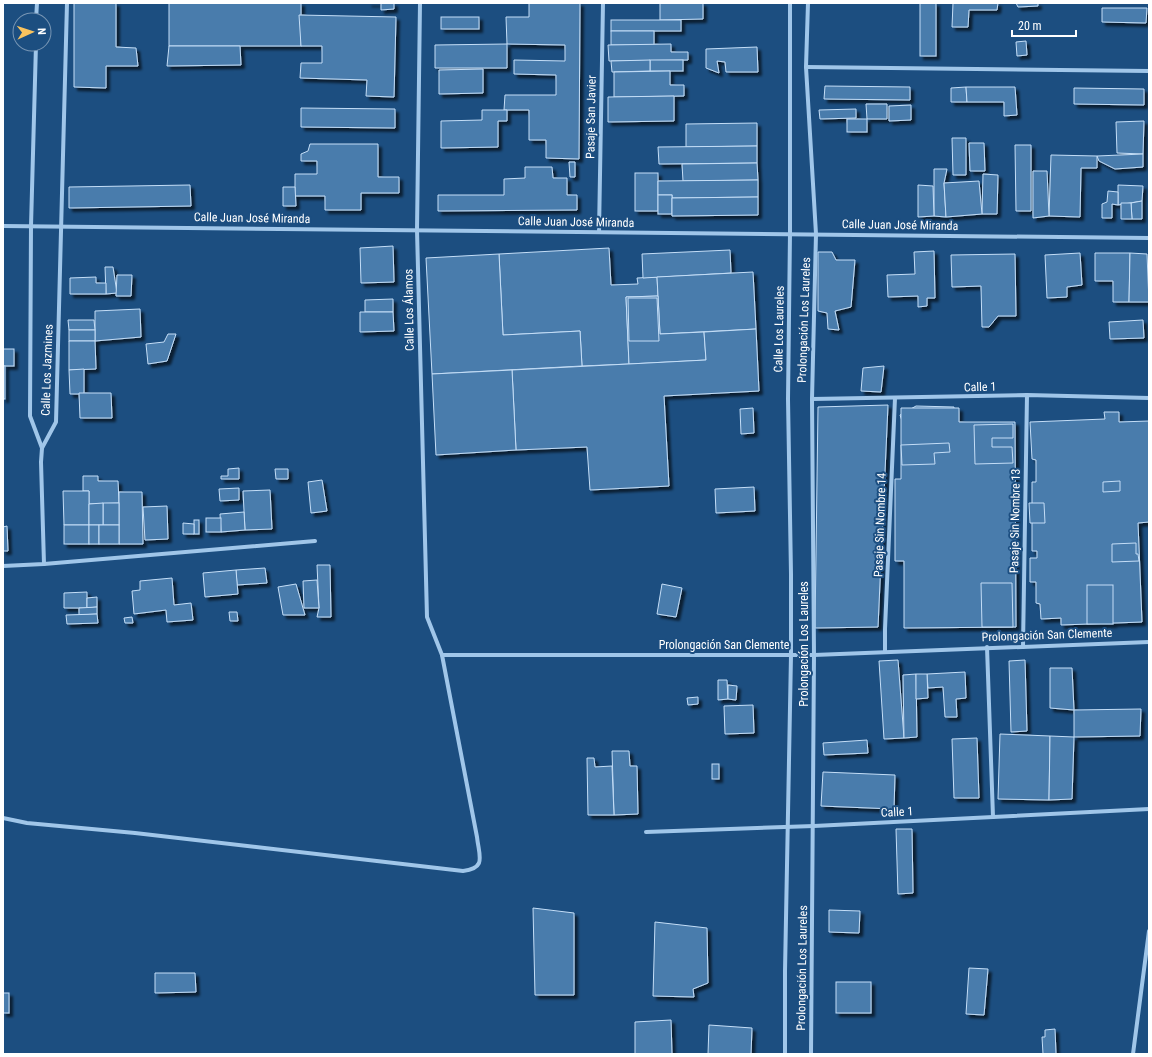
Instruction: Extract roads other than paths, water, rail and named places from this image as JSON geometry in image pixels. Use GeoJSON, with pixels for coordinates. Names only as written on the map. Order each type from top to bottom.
{"type":"FeatureCollection","features":[{"type":"Feature","properties":{"kind":"street","name":"Calle Los Jazmines"},"geometry":{"type":"LineString","coordinates":[[42,448],[56,422],[67,3]]}},
{"type":"Feature","properties":{"kind":"street","name":"Calle Los Álamos"},"geometry":{"type":"LineString","coordinates":[[420,3],[417,230],[427,617],[442,655]]}},
{"type":"Feature","properties":{"kind":"street","name":"Pasaje San Javier"},"geometry":{"type":"LineString","coordinates":[[599,232],[603,3]]}},
{"type":"Feature","properties":{"kind":"street","name":"Calle Los Laureles"},"geometry":{"type":"LineString","coordinates":[[790,3],[788,399],[791,655]]}},
{"type":"Feature","properties":{"kind":"street"},"geometry":{"type":"LineString","coordinates":[[808,3],[806,67],[816,234]]}},
{"type":"Feature","properties":{"kind":"street","name":"Calle Los Jazmines"},"geometry":{"type":"LineString","coordinates":[[36,52],[31,226],[30,416],[42,448]]}},
{"type":"Feature","properties":{"kind":"street"},"geometry":{"type":"LineString","coordinates":[[806,67],[1149,70]]}},
{"type":"Feature","properties":{"kind":"street","name":"Calle Juan José Miranda"},"geometry":{"type":"LineString","coordinates":[[3,226],[790,233],[1149,238]]}},
{"type":"Feature","properties":{"kind":"street","name":"Prolongación Los Laureles"},"geometry":{"type":"LineString","coordinates":[[811,1054],[814,826],[812,399],[816,234]]}},
{"type":"Feature","properties":{"kind":"street","name":"Calle 1"},"geometry":{"type":"LineString","coordinates":[[812,399],[1027,395],[1149,398]]}},
{"type":"Feature","properties":{"kind":"street","name":"Pasaje Sin Nombre 13"},"geometry":{"type":"LineString","coordinates":[[1023,647],[1027,395]]}},
{"type":"Feature","properties":{"kind":"street","name":"Pasaje Sin Nombre 14"},"geometry":{"type":"LineString","coordinates":[[886,652],[886,613],[895,398]]}},
{"type":"Feature","properties":{"kind":"street"},"geometry":{"type":"LineString","coordinates":[[42,448],[40,462],[44,564]]}},
{"type":"Feature","properties":{"kind":"street"},"geometry":{"type":"LineString","coordinates":[[3,566],[44,564],[315,541]]}},
{"type":"Feature","properties":{"kind":"street","name":"Prolongación San Clemente"},"geometry":{"type":"LineString","coordinates":[[442,655],[814,655],[987,647],[1149,642]]}},
{"type":"Feature","properties":{"kind":"street"},"geometry":{"type":"LineString","coordinates":[[987,647],[993,817]]}},
{"type":"Feature","properties":{"kind":"street"},"geometry":{"type":"LineString","coordinates":[[3,818],[27,823],[135,833],[463,871],[472,870],[477,867],[480,861],[477,838],[442,655]]}},
{"type":"Feature","properties":{"kind":"street","name":"Prolongación Los Laureles"},"geometry":{"type":"LineString","coordinates":[[786,1054],[791,655]]}},
{"type":"Feature","properties":{"kind":"street","name":"Calle 1"},"geometry":{"type":"LineString","coordinates":[[646,832],[814,826],[1149,810]]}},
{"type":"Feature","properties":{"kind":"street"},"geometry":{"type":"LineString","coordinates":[[1133,1054],[1149,932]]}}]}
